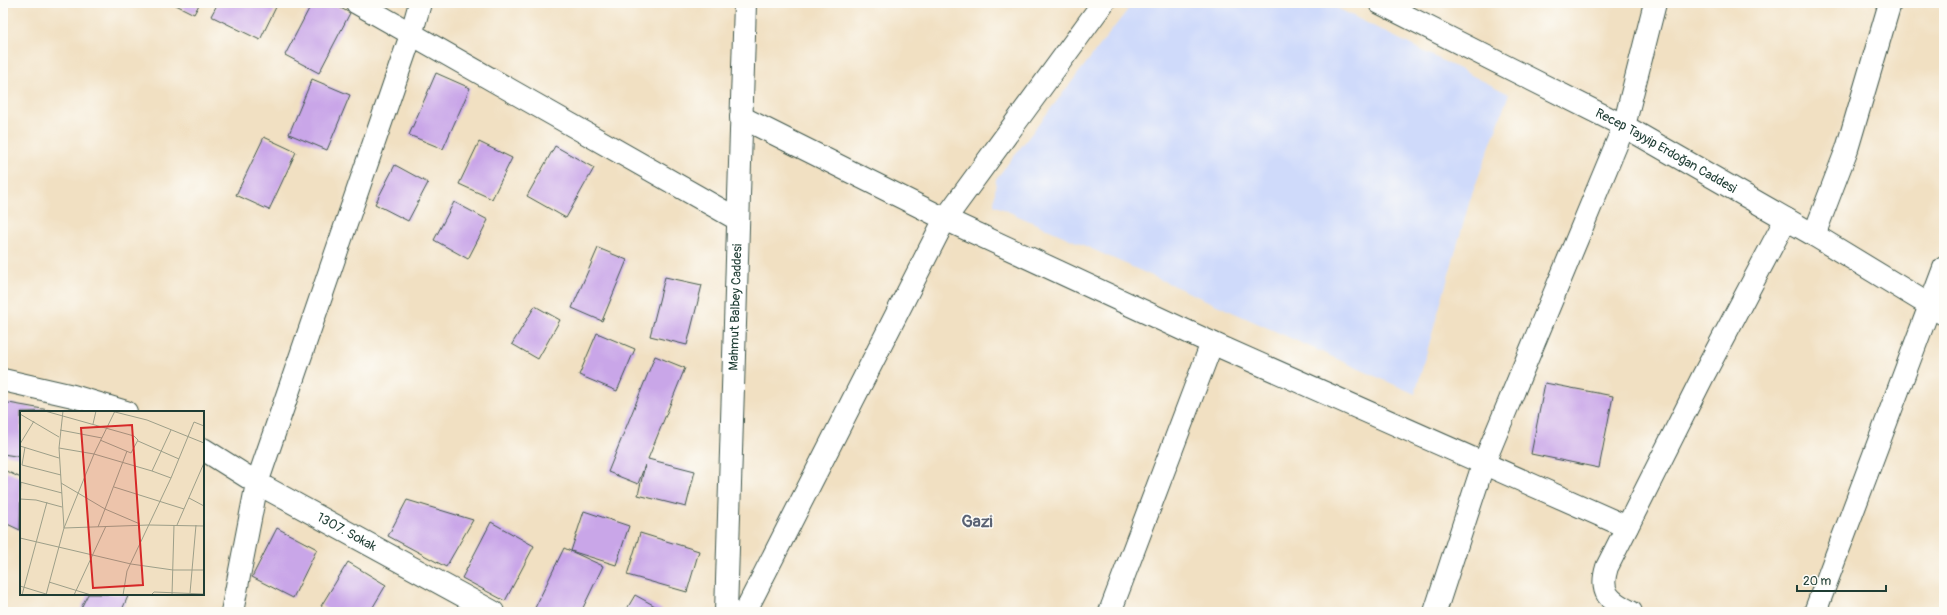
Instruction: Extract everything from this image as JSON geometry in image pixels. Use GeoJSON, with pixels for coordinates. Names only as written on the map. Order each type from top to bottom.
{"type":"FeatureCollection","features":[{"type":"Feature","properties":{"kind":"street"},"geometry":{"type":"LineString","coordinates":[[357,3],[737,219]]}},
{"type":"Feature","properties":{"kind":"street"},"geometry":{"type":"LineString","coordinates":[[232,612],[257,483],[411,35],[420,3]]}},
{"type":"Feature","properties":{"kind":"street","name":"Mahmut Balbey Caddesi"},"geometry":{"type":"LineString","coordinates":[[726,612],[737,219],[745,3]]}},
{"type":"Feature","properties":{"kind":"street"},"geometry":{"type":"LineString","coordinates":[[745,612],[945,219],[1103,3]]}},
{"type":"Feature","properties":{"kind":"street","name":"Recep Tayyip Erdoğan Caddesi"},"geometry":{"type":"LineString","coordinates":[[1380,3],[1624,126],[1814,235],[1936,309]]}},
{"type":"Feature","properties":{"kind":"street"},"geometry":{"type":"LineString","coordinates":[[1434,612],[1483,465],[1624,126],[1655,3]]}},
{"type":"Feature","properties":{"kind":"street"},"geometry":{"type":"LineString","coordinates":[[1814,235],[1846,149],[1890,3]]}},
{"type":"Feature","properties":{"kind":"street"},"geometry":{"type":"LineString","coordinates":[[741,117],[945,219],[1212,343],[1483,465],[1627,527]]}},
{"type":"Feature","properties":{"kind":"street"},"geometry":{"type":"LineString","coordinates":[[1631,612],[1613,602],[1607,595],[1604,587],[1604,577],[1607,567],[1702,378],[1786,219]]}},
{"type":"Feature","properties":{"kind":"street"},"geometry":{"type":"LineString","coordinates":[[1815,612],[1936,309],[1944,268]]}},
{"type":"Feature","properties":{"kind":"street"},"geometry":{"type":"LineString","coordinates":[[1110,612],[1212,343]]}},
{"type":"Feature","properties":{"kind":"street"},"geometry":{"type":"LineString","coordinates":[[3,380],[73,396],[123,411]]}},
{"type":"Feature","properties":{"kind":"street","name":"1307. Sokak"},"geometry":{"type":"LineString","coordinates":[[204,450],[257,483],[493,612]]}},
{"type":"Feature","properties":{"kind":"shaded area"},"geometry":{"type":"Polygon","coordinates":[[[1133,3],[1327,3],[1509,94],[1470,200],[1415,394],[994,205],[996,179],[1133,3]]]}},
{"type":"Feature","properties":{"kind":"building"},"geometry":{"type":"Polygon","coordinates":[[[172,3],[200,3],[194,14],[172,3]]]}},
{"type":"Feature","properties":{"kind":"building"},"geometry":{"type":"Polygon","coordinates":[[[218,3],[278,3],[260,40],[211,16],[218,3]]]}},
{"type":"Feature","properties":{"kind":"building"},"geometry":{"type":"Polygon","coordinates":[[[312,3],[331,3],[350,13],[319,73],[285,55],[312,3]]]}},
{"type":"Feature","properties":{"kind":"building"},"geometry":{"type":"Polygon","coordinates":[[[436,73],[470,88],[443,149],[409,135],[436,73]]]}},
{"type":"Feature","properties":{"kind":"building"},"geometry":{"type":"Polygon","coordinates":[[[312,79],[350,95],[327,150],[289,134],[312,79]]]}},
{"type":"Feature","properties":{"kind":"building"},"geometry":{"type":"Polygon","coordinates":[[[264,137],[296,152],[269,210],[236,195],[264,137]]]}},
{"type":"Feature","properties":{"kind":"building"},"geometry":{"type":"Polygon","coordinates":[[[479,142],[512,158],[492,199],[459,184],[479,142]]]}},
{"type":"Feature","properties":{"kind":"building"},"geometry":{"type":"Polygon","coordinates":[[[555,146],[594,168],[566,218],[527,196],[555,146]]]}},
{"type":"Feature","properties":{"kind":"building"},"geometry":{"type":"Polygon","coordinates":[[[395,165],[428,183],[408,221],[375,204],[395,165]]]}},
{"type":"Feature","properties":{"kind":"building"},"geometry":{"type":"Polygon","coordinates":[[[454,202],[488,220],[468,259],[434,240],[454,202]]]}},
{"type":"Feature","properties":{"kind":"building"},"geometry":{"type":"Polygon","coordinates":[[[598,248],[627,260],[602,321],[572,308],[598,248]]]}},
{"type":"Feature","properties":{"kind":"building"},"geometry":{"type":"Polygon","coordinates":[[[665,277],[702,285],[687,345],[650,336],[665,277]]]}},
{"type":"Feature","properties":{"kind":"building"},"geometry":{"type":"Polygon","coordinates":[[[535,306],[560,320],[538,359],[512,344],[535,306]]]}},
{"type":"Feature","properties":{"kind":"building"},"geometry":{"type":"Polygon","coordinates":[[[597,333],[635,349],[617,391],[579,375],[597,333]]]}},
{"type":"Feature","properties":{"kind":"building"},"geometry":{"type":"Polygon","coordinates":[[[655,356],[685,368],[648,459],[695,471],[686,507],[638,495],[645,465],[638,484],[608,472],[655,356]]]}},
{"type":"Feature","properties":{"kind":"building"},"geometry":{"type":"Polygon","coordinates":[[[1545,383],[1613,396],[1599,468],[1531,454],[1545,383]]]}},
{"type":"Feature","properties":{"kind":"building"},"geometry":{"type":"Polygon","coordinates":[[[3,402],[54,411],[20,411],[20,457],[3,454],[3,402]]]}},
{"type":"Feature","properties":{"kind":"building"},"geometry":{"type":"Polygon","coordinates":[[[6,471],[20,478],[20,530],[3,522],[3,477],[6,471]]]}},
{"type":"Feature","properties":{"kind":"building"},"geometry":{"type":"Polygon","coordinates":[[[407,500],[473,520],[446,567],[388,536],[407,500]]]}},
{"type":"Feature","properties":{"kind":"building"},"geometry":{"type":"Polygon","coordinates":[[[584,511],[629,526],[616,565],[571,551],[584,511]]]}},
{"type":"Feature","properties":{"kind":"building"},"geometry":{"type":"Polygon","coordinates":[[[491,522],[534,546],[505,601],[462,578],[491,522]]]}},
{"type":"Feature","properties":{"kind":"building"},"geometry":{"type":"Polygon","coordinates":[[[277,528],[317,549],[293,598],[252,577],[277,528]]]}},
{"type":"Feature","properties":{"kind":"building"},"geometry":{"type":"Polygon","coordinates":[[[640,533],[699,551],[687,592],[627,575],[640,533]]]}},
{"type":"Feature","properties":{"kind":"building"},"geometry":{"type":"Polygon","coordinates":[[[564,548],[603,566],[581,612],[533,612],[564,548]]]}},
{"type":"Feature","properties":{"kind":"building"},"geometry":{"type":"Polygon","coordinates":[[[348,562],[386,585],[370,612],[332,612],[321,606],[348,562]]]}},
{"type":"Feature","properties":{"kind":"building"},"geometry":{"type":"Polygon","coordinates":[[[88,595],[129,595],[121,612],[79,612],[88,595]]]}},
{"type":"Feature","properties":{"kind":"building"},"geometry":{"type":"Polygon","coordinates":[[[635,595],[666,612],[625,612],[635,595]]]}},
{"type":"Feature","properties":{"kind":"district","name":"Gazi"},"geometry":{"type":"Point","coordinates":[977,521]}}]}
